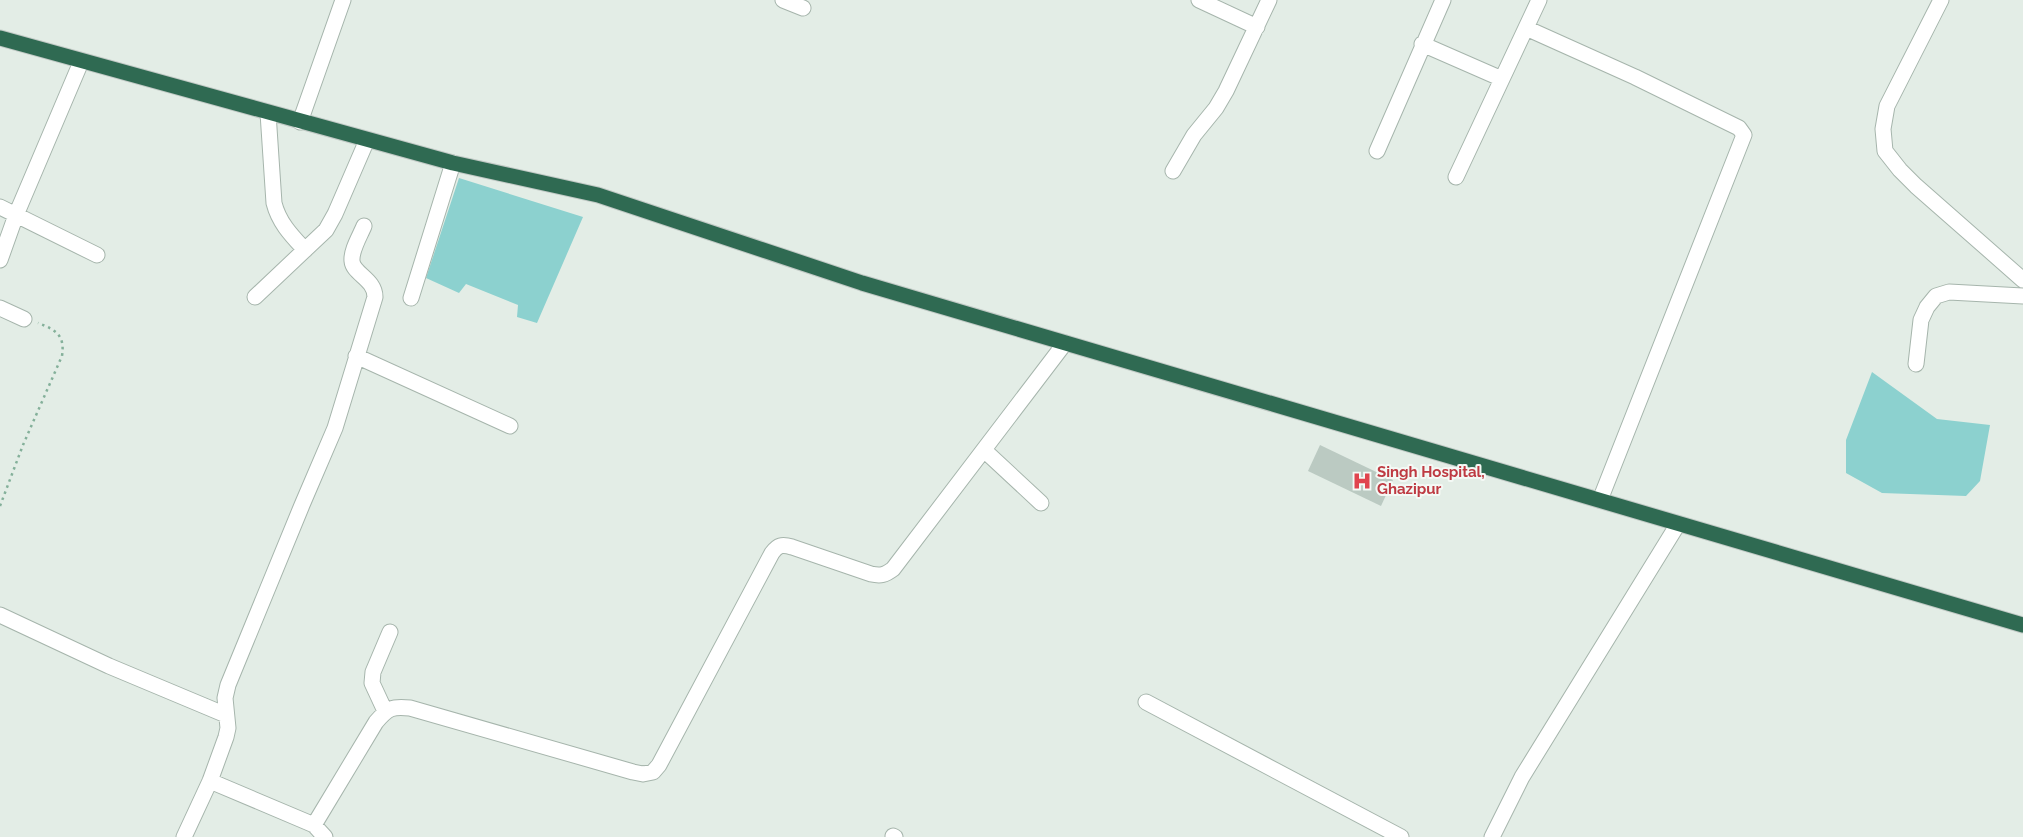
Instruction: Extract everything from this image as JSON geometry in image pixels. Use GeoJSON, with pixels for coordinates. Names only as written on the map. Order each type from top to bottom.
{"type":"FeatureCollection","features":[{"type":"Feature","properties":{"kind":"highway"},"geometry":{"type":"LineString","coordinates":[[0,38],[81,62],[452,163],[598,195],[862,282],[2023,625]]}},
{"type":"Feature","properties":{"kind":"street"},"geometry":{"type":"LineString","coordinates":[[300,122],[343,0]]}},
{"type":"Feature","properties":{"kind":"street"},"geometry":{"type":"LineString","coordinates":[[783,0],[803,8]]}},
{"type":"Feature","properties":{"kind":"street"},"geometry":{"type":"LineString","coordinates":[[1199,0],[1256,27]]}},
{"type":"Feature","properties":{"kind":"street"},"geometry":{"type":"LineString","coordinates":[[1173,171],[1194,135],[1216,108],[1269,0]]}},
{"type":"Feature","properties":{"kind":"street"},"geometry":{"type":"LineString","coordinates":[[1377,151],[1422,44],[1443,0]]}},
{"type":"Feature","properties":{"kind":"street"},"geometry":{"type":"LineString","coordinates":[[1456,177],[1539,0]]}},
{"type":"Feature","properties":{"kind":"street"},"geometry":{"type":"LineString","coordinates":[[1941,0],[1886,106],[1883,129],[1885,151],[1916,186],[2023,280]]}},
{"type":"Feature","properties":{"kind":"street"},"geometry":{"type":"LineString","coordinates":[[1526,28],[1705,111],[1739,128],[1744,135],[1600,500]]}},
{"type":"Feature","properties":{"kind":"street"},"geometry":{"type":"LineString","coordinates":[[1422,44],[1502,79]]}},
{"type":"Feature","properties":{"kind":"street"},"geometry":{"type":"LineString","coordinates":[[0,260],[16,215],[81,62]]}},
{"type":"Feature","properties":{"kind":"street"},"geometry":{"type":"LineString","coordinates":[[268,113],[276,214],[305,250]]}},
{"type":"Feature","properties":{"kind":"street"},"geometry":{"type":"LineString","coordinates":[[255,298],[326,230],[335,214],[367,140]]}},
{"type":"Feature","properties":{"kind":"street"},"geometry":{"type":"LineString","coordinates":[[411,298],[452,163]]}},
{"type":"Feature","properties":{"kind":"street"},"geometry":{"type":"LineString","coordinates":[[0,207],[97,255]]}},
{"type":"Feature","properties":{"kind":"street"},"geometry":{"type":"LineString","coordinates":[[184,837],[210,781],[228,728],[225,698],[228,685],[335,428],[376,297],[371,283],[353,266],[352,261],[352,256],[364,226]]}},
{"type":"Feature","properties":{"kind":"street"},"geometry":{"type":"LineString","coordinates":[[1916,364],[1921,320],[1927,306],[1936,296],[1949,292],[2023,296]]}},
{"type":"Feature","properties":{"kind":"street"},"geometry":{"type":"LineString","coordinates":[[0,308],[24,319]]}},
{"type":"Feature","properties":{"kind":"street"},"geometry":{"type":"LineString","coordinates":[[314,825],[376,722],[385,711],[397,707],[410,708],[633,772],[643,774],[653,772],[659,765],[772,553],[778,546],[792,546],[871,574],[881,576],[888,573],[893,569],[1065,343]]}},
{"type":"Feature","properties":{"kind":"street"},"geometry":{"type":"LineString","coordinates":[[356,356],[510,426]]}},
{"type":"Feature","properties":{"kind":"street"},"geometry":{"type":"LineString","coordinates":[[984,450],[1041,503]]}},
{"type":"Feature","properties":{"kind":"street"},"geometry":{"type":"LineString","coordinates":[[1492,837],[1522,777],[1678,524]]}},
{"type":"Feature","properties":{"kind":"street"},"geometry":{"type":"LineString","coordinates":[[0,615],[109,666],[226,715]]}},
{"type":"Feature","properties":{"kind":"street"},"geometry":{"type":"LineString","coordinates":[[385,711],[372,683],[372,672],[390,632]]}},
{"type":"Feature","properties":{"kind":"street"},"geometry":{"type":"LineString","coordinates":[[1146,702],[1400,837]]}},
{"type":"Feature","properties":{"kind":"street"},"geometry":{"type":"LineString","coordinates":[[210,781],[314,825],[325,837]]}},
{"type":"Feature","properties":{"kind":"path"},"geometry":{"type":"LineString","coordinates":[[0,506],[23,445],[62,356],[64,345],[60,336],[52,328],[24,319]]}},
{"type":"Feature","properties":{"kind":"water"},"geometry":{"type":"Polygon","coordinates":[[[459,178],[583,217],[537,323],[517,317],[518,305],[466,284],[459,293],[426,278],[459,178]]]}},
{"type":"Feature","properties":{"kind":"water"},"geometry":{"type":"Polygon","coordinates":[[[1872,372],[1937,419],[1990,425],[1980,481],[1966,496],[1882,493],[1846,473],[1846,440],[1872,372]]]}},
{"type":"Feature","properties":{"kind":"building"},"geometry":{"type":"Polygon","coordinates":[[[1320,445],[1393,480],[1381,506],[1308,471],[1320,445]]]}},
{"type":"Feature","properties":{"kind":"place","name":"Singh Hospital, Ghazipur"},"geometry":{"type":"Point","coordinates":[1362,481]}}]}
